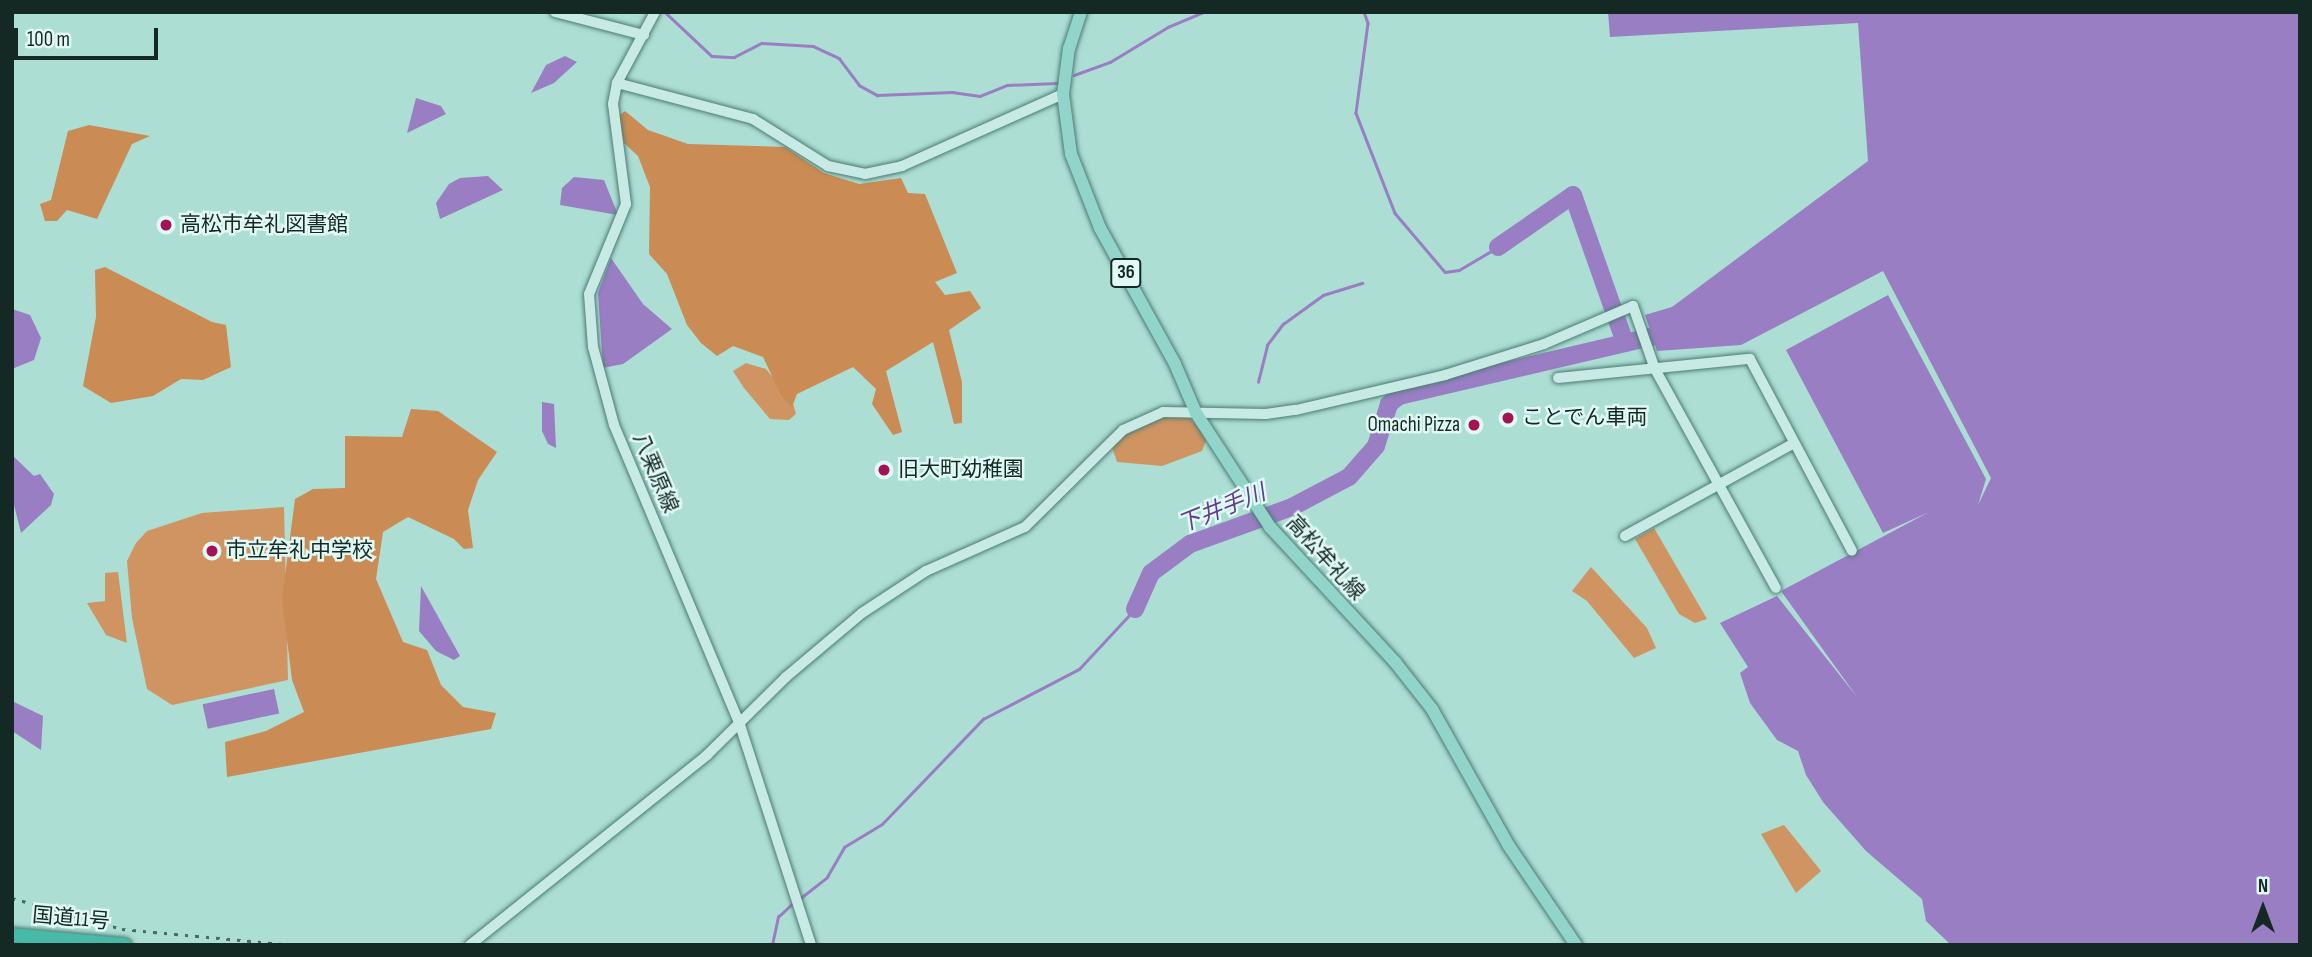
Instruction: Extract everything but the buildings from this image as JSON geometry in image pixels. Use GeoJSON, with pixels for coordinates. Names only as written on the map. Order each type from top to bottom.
{"type":"FeatureCollection","features":[{"type":"Feature","properties":{"kind":"highway","name":"国道11号"},"geometry":{"type":"LineString","coordinates":[[12,935],[125,945]]}},
{"type":"Feature","properties":{"kind":"main road","name":"高松牟礼線"},"geometry":{"type":"LineString","coordinates":[[1081,12],[1069,48],[1063,94],[1071,154],[1085,196],[1175,364],[1196,413],[1270,527],[1395,662],[1432,709],[1509,846],[1576,945]]}},
{"type":"Feature","properties":{"kind":"street"},"geometry":{"type":"LineString","coordinates":[[555,12],[644,35]]}},
{"type":"Feature","properties":{"kind":"street","name":"八栗原線"},"geometry":{"type":"LineString","coordinates":[[655,12],[617,83],[613,124],[626,204],[589,294],[593,347],[614,425],[740,725],[811,945]]}},
{"type":"Feature","properties":{"kind":"street"},"geometry":{"type":"LineString","coordinates":[[617,83],[753,119],[828,166],[864,174],[902,166],[1063,94]]}},
{"type":"Feature","properties":{"kind":"street"},"geometry":{"type":"LineString","coordinates":[[470,945],[740,725],[786,677],[882,599],[926,572],[1025,527],[1123,430],[1163,412],[1266,414],[1323,404],[1445,375],[1544,344],[1633,306],[1653,364],[1776,588]]}},
{"type":"Feature","properties":{"kind":"street"},"geometry":{"type":"LineString","coordinates":[[1558,378],[1653,364],[1750,359],[1852,551]]}},
{"type":"Feature","properties":{"kind":"street"},"geometry":{"type":"LineString","coordinates":[[1625,536],[1794,443]]}},
{"type":"Feature","properties":{"kind":"shaded area"},"geometry":{"type":"Polygon","coordinates":[[[1608,12],[2300,12],[2300,945],[1951,945],[1926,921],[1922,899],[1866,851],[1823,802],[1806,775],[1798,751],[1777,740],[1750,703],[1740,673],[1748,667],[1720,623],[1777,596],[1857,697],[1781,591],[1929,512],[1883,533],[1786,350],[1888,295],[1986,479],[1978,505],[1991,478],[1883,271],[1741,345],[1657,351],[1645,315],[1672,307],[1868,161],[1858,23],[1610,37],[1608,12]]]}},
{"type":"Feature","properties":{"kind":"shaded area"},"geometry":{"type":"Polygon","coordinates":[[[565,56],[577,62],[554,83],[531,93],[546,65],[565,56]]]}},
{"type":"Feature","properties":{"kind":"shaded area"},"geometry":{"type":"Polygon","coordinates":[[[416,98],[441,106],[446,114],[407,133],[416,98]]]}},
{"type":"Feature","properties":{"kind":"shaded area"},"geometry":{"type":"Polygon","coordinates":[[[625,111],[648,130],[688,144],[785,147],[824,173],[859,184],[901,178],[908,193],[925,194],[957,273],[935,282],[945,295],[970,291],[981,308],[949,330],[962,382],[962,423],[954,424],[933,342],[886,371],[902,432],[893,435],[872,404],[876,389],[853,367],[797,394],[792,407],[781,395],[763,357],[733,346],[717,356],[701,343],[687,325],[667,274],[649,254],[650,187],[638,156],[624,143],[617,117],[625,111]]]}},
{"type":"Feature","properties":{"kind":"shaded area"},"geometry":{"type":"Polygon","coordinates":[[[89,125],[150,136],[132,144],[97,219],[67,210],[57,221],[45,221],[40,204],[51,200],[68,131],[89,125]]]}},
{"type":"Feature","properties":{"kind":"shaded area"},"geometry":{"type":"Polygon","coordinates":[[[488,176],[503,190],[440,219],[436,203],[449,184],[460,178],[488,176]]]}},
{"type":"Feature","properties":{"kind":"shaded area"},"geometry":{"type":"Polygon","coordinates":[[[574,177],[604,180],[618,215],[560,205],[562,188],[574,177]]]}},
{"type":"Feature","properties":{"kind":"shaded area"},"geometry":{"type":"Polygon","coordinates":[[[611,258],[643,304],[672,329],[623,364],[603,368],[598,293],[611,258]]]}},
{"type":"Feature","properties":{"kind":"shaded area"},"geometry":{"type":"Polygon","coordinates":[[[105,267],[212,322],[226,325],[231,367],[203,380],[181,379],[153,396],[111,403],[83,386],[96,317],[95,270],[105,267]]]}},
{"type":"Feature","properties":{"kind":"shaded area"},"geometry":{"type":"Polygon","coordinates":[[[12,309],[30,315],[41,338],[34,360],[12,369],[12,309]]]}},
{"type":"Feature","properties":{"kind":"shaded area"},"geometry":{"type":"Polygon","coordinates":[[[746,363],[766,369],[792,400],[796,414],[789,420],[770,419],[733,371],[746,363]]]}},
{"type":"Feature","properties":{"kind":"shaded area"},"geometry":{"type":"Polygon","coordinates":[[[542,402],[554,404],[556,448],[548,444],[542,431],[542,402]]]}},
{"type":"Feature","properties":{"kind":"shaded area"},"geometry":{"type":"Polygon","coordinates":[[[411,409],[438,411],[497,452],[478,480],[468,510],[473,548],[464,549],[454,539],[408,517],[383,532],[376,579],[403,642],[427,650],[441,685],[463,707],[496,713],[491,729],[227,777],[225,742],[266,731],[304,712],[292,680],[282,599],[295,499],[313,489],[345,488],[345,436],[402,437],[411,409]]]}},
{"type":"Feature","properties":{"kind":"shaded area"},"geometry":{"type":"Polygon","coordinates":[[[1164,414],[1189,417],[1207,438],[1202,451],[1162,466],[1117,462],[1111,444],[1124,432],[1164,414]]]}},
{"type":"Feature","properties":{"kind":"shaded area"},"geometry":{"type":"Polygon","coordinates":[[[12,455],[34,476],[40,474],[54,494],[51,505],[21,533],[12,497],[12,455]]]}},
{"type":"Feature","properties":{"kind":"shaded area"},"geometry":{"type":"Polygon","coordinates":[[[284,507],[288,680],[172,705],[147,689],[132,618],[127,561],[136,543],[147,531],[202,513],[284,507]]]}},
{"type":"Feature","properties":{"kind":"shaded area"},"geometry":{"type":"Polygon","coordinates":[[[1654,528],[1707,619],[1695,623],[1679,614],[1635,539],[1654,528]]]}},
{"type":"Feature","properties":{"kind":"shaded area"},"geometry":{"type":"Polygon","coordinates":[[[1591,567],[1647,628],[1656,648],[1634,658],[1587,601],[1572,591],[1591,567]]]}},
{"type":"Feature","properties":{"kind":"shaded area"},"geometry":{"type":"Polygon","coordinates":[[[118,572],[127,643],[106,635],[87,603],[105,601],[105,573],[118,572]]]}},
{"type":"Feature","properties":{"kind":"shaded area"},"geometry":{"type":"Polygon","coordinates":[[[421,586],[460,656],[454,660],[436,651],[419,631],[421,586]]]}},
{"type":"Feature","properties":{"kind":"shaded area"},"geometry":{"type":"Polygon","coordinates":[[[274,689],[279,713],[208,729],[203,704],[274,689]]]}},
{"type":"Feature","properties":{"kind":"shaded area"},"geometry":{"type":"Polygon","coordinates":[[[12,701],[43,716],[41,750],[12,731],[12,701]]]}},
{"type":"Feature","properties":{"kind":"shaded area"},"geometry":{"type":"Polygon","coordinates":[[[1784,825],[1821,871],[1796,893],[1761,834],[1784,825]]]}},
{"type":"Feature","properties":{"kind":"waterway"},"geometry":{"type":"LineString","coordinates":[[1074,75],[1110,62],[1168,27],[1204,12]]}},
{"type":"Feature","properties":{"kind":"waterway"},"geometry":{"type":"LineString","coordinates":[[1364,12],[1368,23],[1356,113],[1395,213],[1445,272],[1459,270],[1498,247]]}},
{"type":"Feature","properties":{"kind":"waterway"},"geometry":{"type":"LineString","coordinates":[[666,13],[712,56],[734,57],[762,43],[813,46],[839,58],[859,85],[877,95],[952,92],[980,96],[1007,85],[1057,83]]}},
{"type":"Feature","properties":{"kind":"waterway"},"geometry":{"type":"LineString","coordinates":[[1498,247],[1573,195],[1625,343]]}},
{"type":"Feature","properties":{"kind":"waterway"},"geometry":{"type":"LineString","coordinates":[[1258,382],[1267,345],[1283,324],[1323,295],[1362,283]]}},
{"type":"Feature","properties":{"kind":"waterway","name":"下井手川"},"geometry":{"type":"LineString","coordinates":[[1135,609],[1151,573],[1190,544],[1292,507],[1349,477],[1376,446],[1389,404],[1399,396],[1663,334]]}},
{"type":"Feature","properties":{"kind":"waterway","name":"下井手川"},"geometry":{"type":"LineString","coordinates":[[798,900],[827,877],[844,847],[882,824],[983,719],[1079,669],[1135,609]]}},
{"type":"Feature","properties":{"kind":"waterway","name":"下井手川"},"geometry":{"type":"LineString","coordinates":[[772,945],[778,917],[793,903]]}},
{"type":"Feature","properties":{"kind":"waterway","name":"下井手川"},"geometry":{"type":"LineString","coordinates":[[599,945],[648,945]]}},
{"type":"Feature","properties":{"kind":"railway"},"geometry":{"type":"LineString","coordinates":[[12,898],[122,929],[293,945]]}},
{"type":"Feature","properties":{"kind":"place","name":"高松市牟礼図書館"},"geometry":{"type":"Point","coordinates":[166,225]}},
{"type":"Feature","properties":{"kind":"place","name":"ことでん車両"},"geometry":{"type":"Point","coordinates":[1508,418]}},
{"type":"Feature","properties":{"kind":"place","name":"Omachi Pizza"},"geometry":{"type":"Point","coordinates":[1474,425]}},
{"type":"Feature","properties":{"kind":"place","name":"旧大町幼稚園"},"geometry":{"type":"Point","coordinates":[884,470]}},
{"type":"Feature","properties":{"kind":"place","name":"市立牟礼中学校"},"geometry":{"type":"Point","coordinates":[212,551]}}]}
